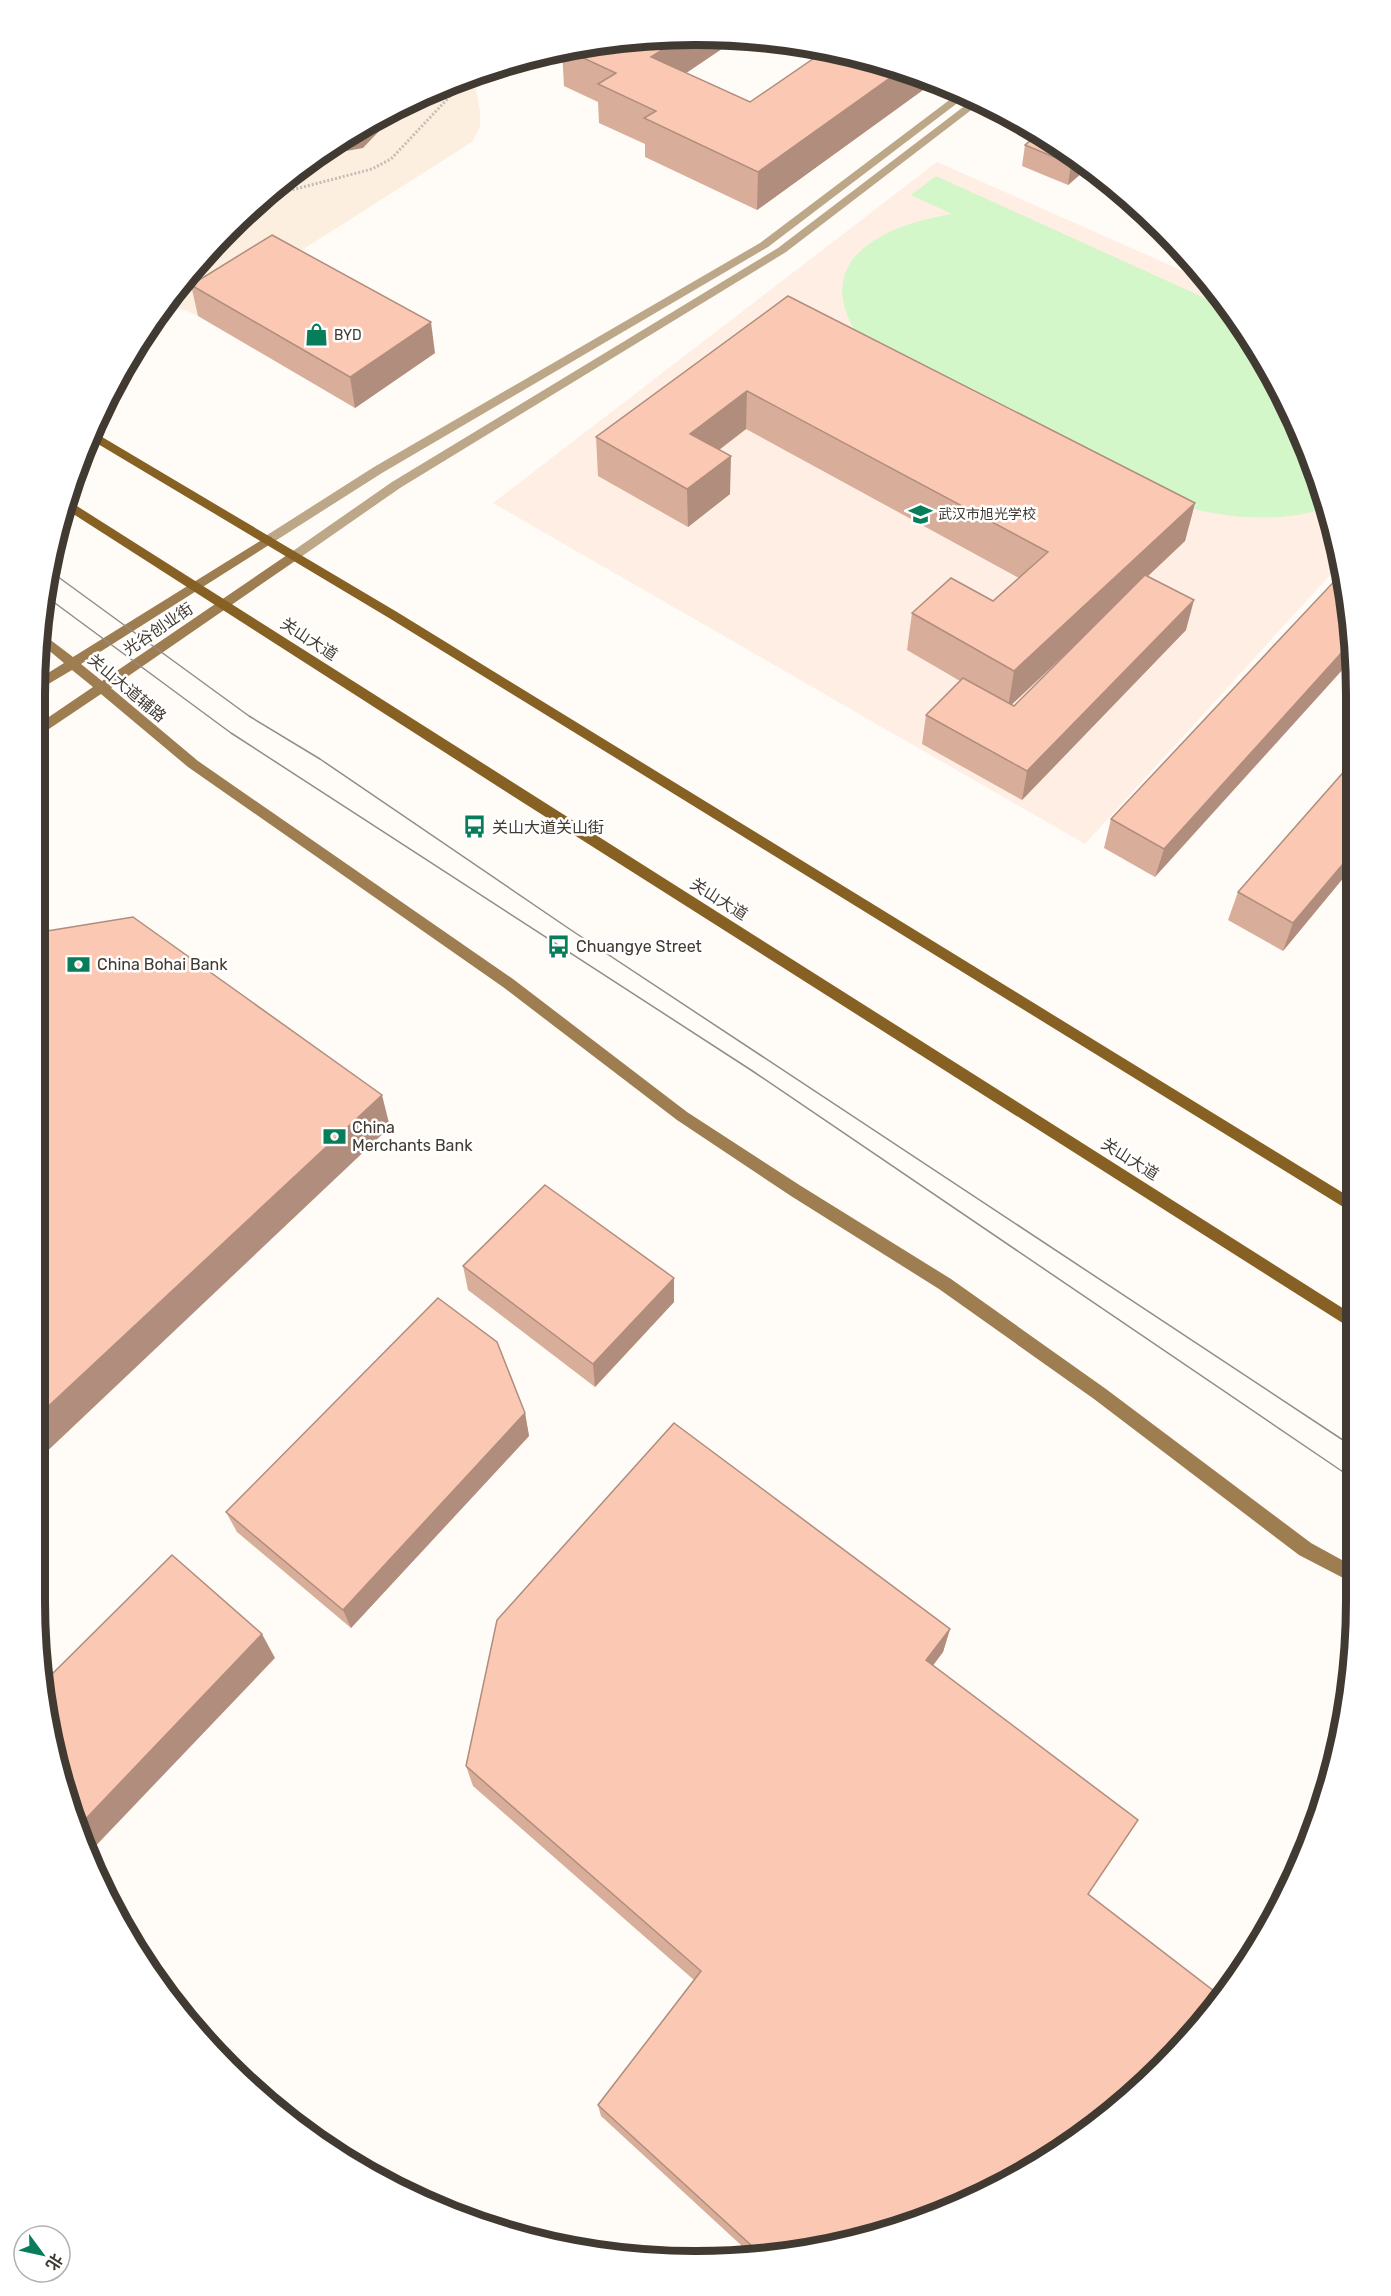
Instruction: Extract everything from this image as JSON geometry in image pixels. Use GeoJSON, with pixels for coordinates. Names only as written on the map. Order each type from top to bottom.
{"type":"FeatureCollection","features":[{"type":"Feature","properties":{"kind":"main road"},"geometry":{"type":"LineString","coordinates":[[98,439],[268,540],[1346,1203]]}},
{"type":"Feature","properties":{"kind":"main road","name":"关山大道"},"geometry":{"type":"LineString","coordinates":[[73,508],[1346,1318]]}},
{"type":"Feature","properties":{"kind":"main road","name":"光谷创业街"},"geometry":{"type":"LineString","coordinates":[[45,680],[268,540]]}},
{"type":"Feature","properties":{"kind":"main road","name":"光谷创业街"},"geometry":{"type":"LineString","coordinates":[[45,727],[294,556]]}},
{"type":"Feature","properties":{"kind":"main road","name":"关山大道辅路"},"geometry":{"type":"LineString","coordinates":[[47,642],[193,764],[508,983],[682,1116],[796,1191],[945,1284],[1100,1394],[1305,1549],[1346,1571]]}},
{"type":"Feature","properties":{"kind":"street"},"geometry":{"type":"LineString","coordinates":[[268,540],[378,470],[764,245],[955,100]]}},
{"type":"Feature","properties":{"kind":"street"},"geometry":{"type":"LineString","coordinates":[[294,556],[396,485],[782,250],[970,106]]}},
{"type":"Feature","properties":{"kind":"path"},"geometry":{"type":"LineString","coordinates":[[286,191],[372,169],[391,159],[452,93]]}},
{"type":"Feature","properties":{"kind":"shaded area"},"geometry":{"type":"Polygon","coordinates":[[[475,84],[480,111],[480,127],[472,142],[198,316],[175,306],[206,267],[267,206],[300,179],[370,132],[408,112],[475,84]]]}},
{"type":"Feature","properties":{"kind":"shaded area","name":"武汉市旭光学校"},"geometry":{"type":"Polygon","coordinates":[[[937,162],[1191,275],[1236,334],[1279,408],[1311,486],[1334,570],[1085,844],[493,503],[937,162]]]}},
{"type":"Feature","properties":{"kind":"green space"},"geometry":{"type":"Polygon","coordinates":[[[936,176],[1213,302],[1259,370],[1279,408],[1319,510],[1291,516],[1254,518],[1218,514],[1182,506],[856,332],[844,306],[843,283],[850,264],[863,249],[882,236],[904,226],[952,214],[911,195],[936,176]]]}},
{"type":"Feature","properties":{"kind":"building"},"geometry":{"type":"Polygon","coordinates":[[[669,46],[651,57],[750,102],[817,56],[893,76],[758,172],[644,118],[656,111],[598,84],[616,73],[578,56],[669,46]]]}},
{"type":"Feature","properties":{"kind":"building"},"geometry":{"type":"Polygon","coordinates":[[[1032,139],[1068,163],[1025,145],[1032,139]]]}},
{"type":"Feature","properties":{"kind":"building"},"geometry":{"type":"Polygon","coordinates":[[[272,235],[431,322],[350,377],[192,285],[272,235]]]}},
{"type":"Feature","properties":{"kind":"building"},"geometry":{"type":"Polygon","coordinates":[[[788,296],[1195,503],[1014,671],[912,613],[951,578],[993,601],[1048,552],[747,391],[690,434],[731,456],[687,489],[596,437],[788,296]]]}},
{"type":"Feature","properties":{"kind":"building"},"geometry":{"type":"Polygon","coordinates":[[[1145,575],[1194,600],[1027,771],[926,715],[963,678],[1014,706],[1145,575]]]}},
{"type":"Feature","properties":{"kind":"building"},"geometry":{"type":"Polygon","coordinates":[[[1336,580],[1345,649],[1164,849],[1111,819],[1336,580]]]}},
{"type":"Feature","properties":{"kind":"building"},"geometry":{"type":"Polygon","coordinates":[[[1346,769],[1346,860],[1293,923],[1238,892],[1346,769]]]}},
{"type":"Feature","properties":{"kind":"building"},"geometry":{"type":"Polygon","coordinates":[[[133,917],[382,1095],[45,1409],[45,932],[133,917]]]}},
{"type":"Feature","properties":{"kind":"building"},"geometry":{"type":"Polygon","coordinates":[[[545,1185],[674,1278],[593,1364],[463,1266],[545,1185]]]}},
{"type":"Feature","properties":{"kind":"building"},"geometry":{"type":"Polygon","coordinates":[[[438,1298],[497,1342],[525,1413],[343,1610],[226,1512],[438,1298]]]}},
{"type":"Feature","properties":{"kind":"building"},"geometry":{"type":"Polygon","coordinates":[[[674,1423],[950,1629],[926,1660],[1138,1820],[1088,1894],[1215,1992],[1185,2029],[1124,2090],[1091,2117],[1021,2164],[944,2201],[864,2229],[822,2239],[754,2248],[598,2105],[701,1971],[466,1766],[497,1620],[674,1423]]]}},
{"type":"Feature","properties":{"kind":"building"},"geometry":{"type":"Polygon","coordinates":[[[172,1555],[262,1634],[84,1821],[67,1769],[57,1727],[50,1676],[172,1555]]]}},
{"type":"Feature","properties":{"kind":"tram line"},"geometry":{"type":"LineString","coordinates":[[56,575],[249,716],[320,759],[571,930],[1346,1442]]}},
{"type":"Feature","properties":{"kind":"tram line"},"geometry":{"type":"LineString","coordinates":[[52,601],[231,733],[754,1072],[1346,1474]]}},
{"type":"Feature","properties":{"kind":"place","name":"BYD"},"geometry":{"type":"Point","coordinates":[316,335]}},
{"type":"Feature","properties":{"kind":"place","name":"武汉市旭光学校"},"geometry":{"type":"Point","coordinates":[920,514]}},
{"type":"Feature","properties":{"kind":"place","name":"关山大道关山街"},"geometry":{"type":"Point","coordinates":[474,827]}},
{"type":"Feature","properties":{"kind":"place","name":"Chuangye Street"},"geometry":{"type":"Point","coordinates":[558,946]}},
{"type":"Feature","properties":{"kind":"place","name":"China Bohai Bank"},"geometry":{"type":"Point","coordinates":[79,964]}},
{"type":"Feature","properties":{"kind":"place","name":"China Merchants Bank"},"geometry":{"type":"Point","coordinates":[334,1136]}}]}
